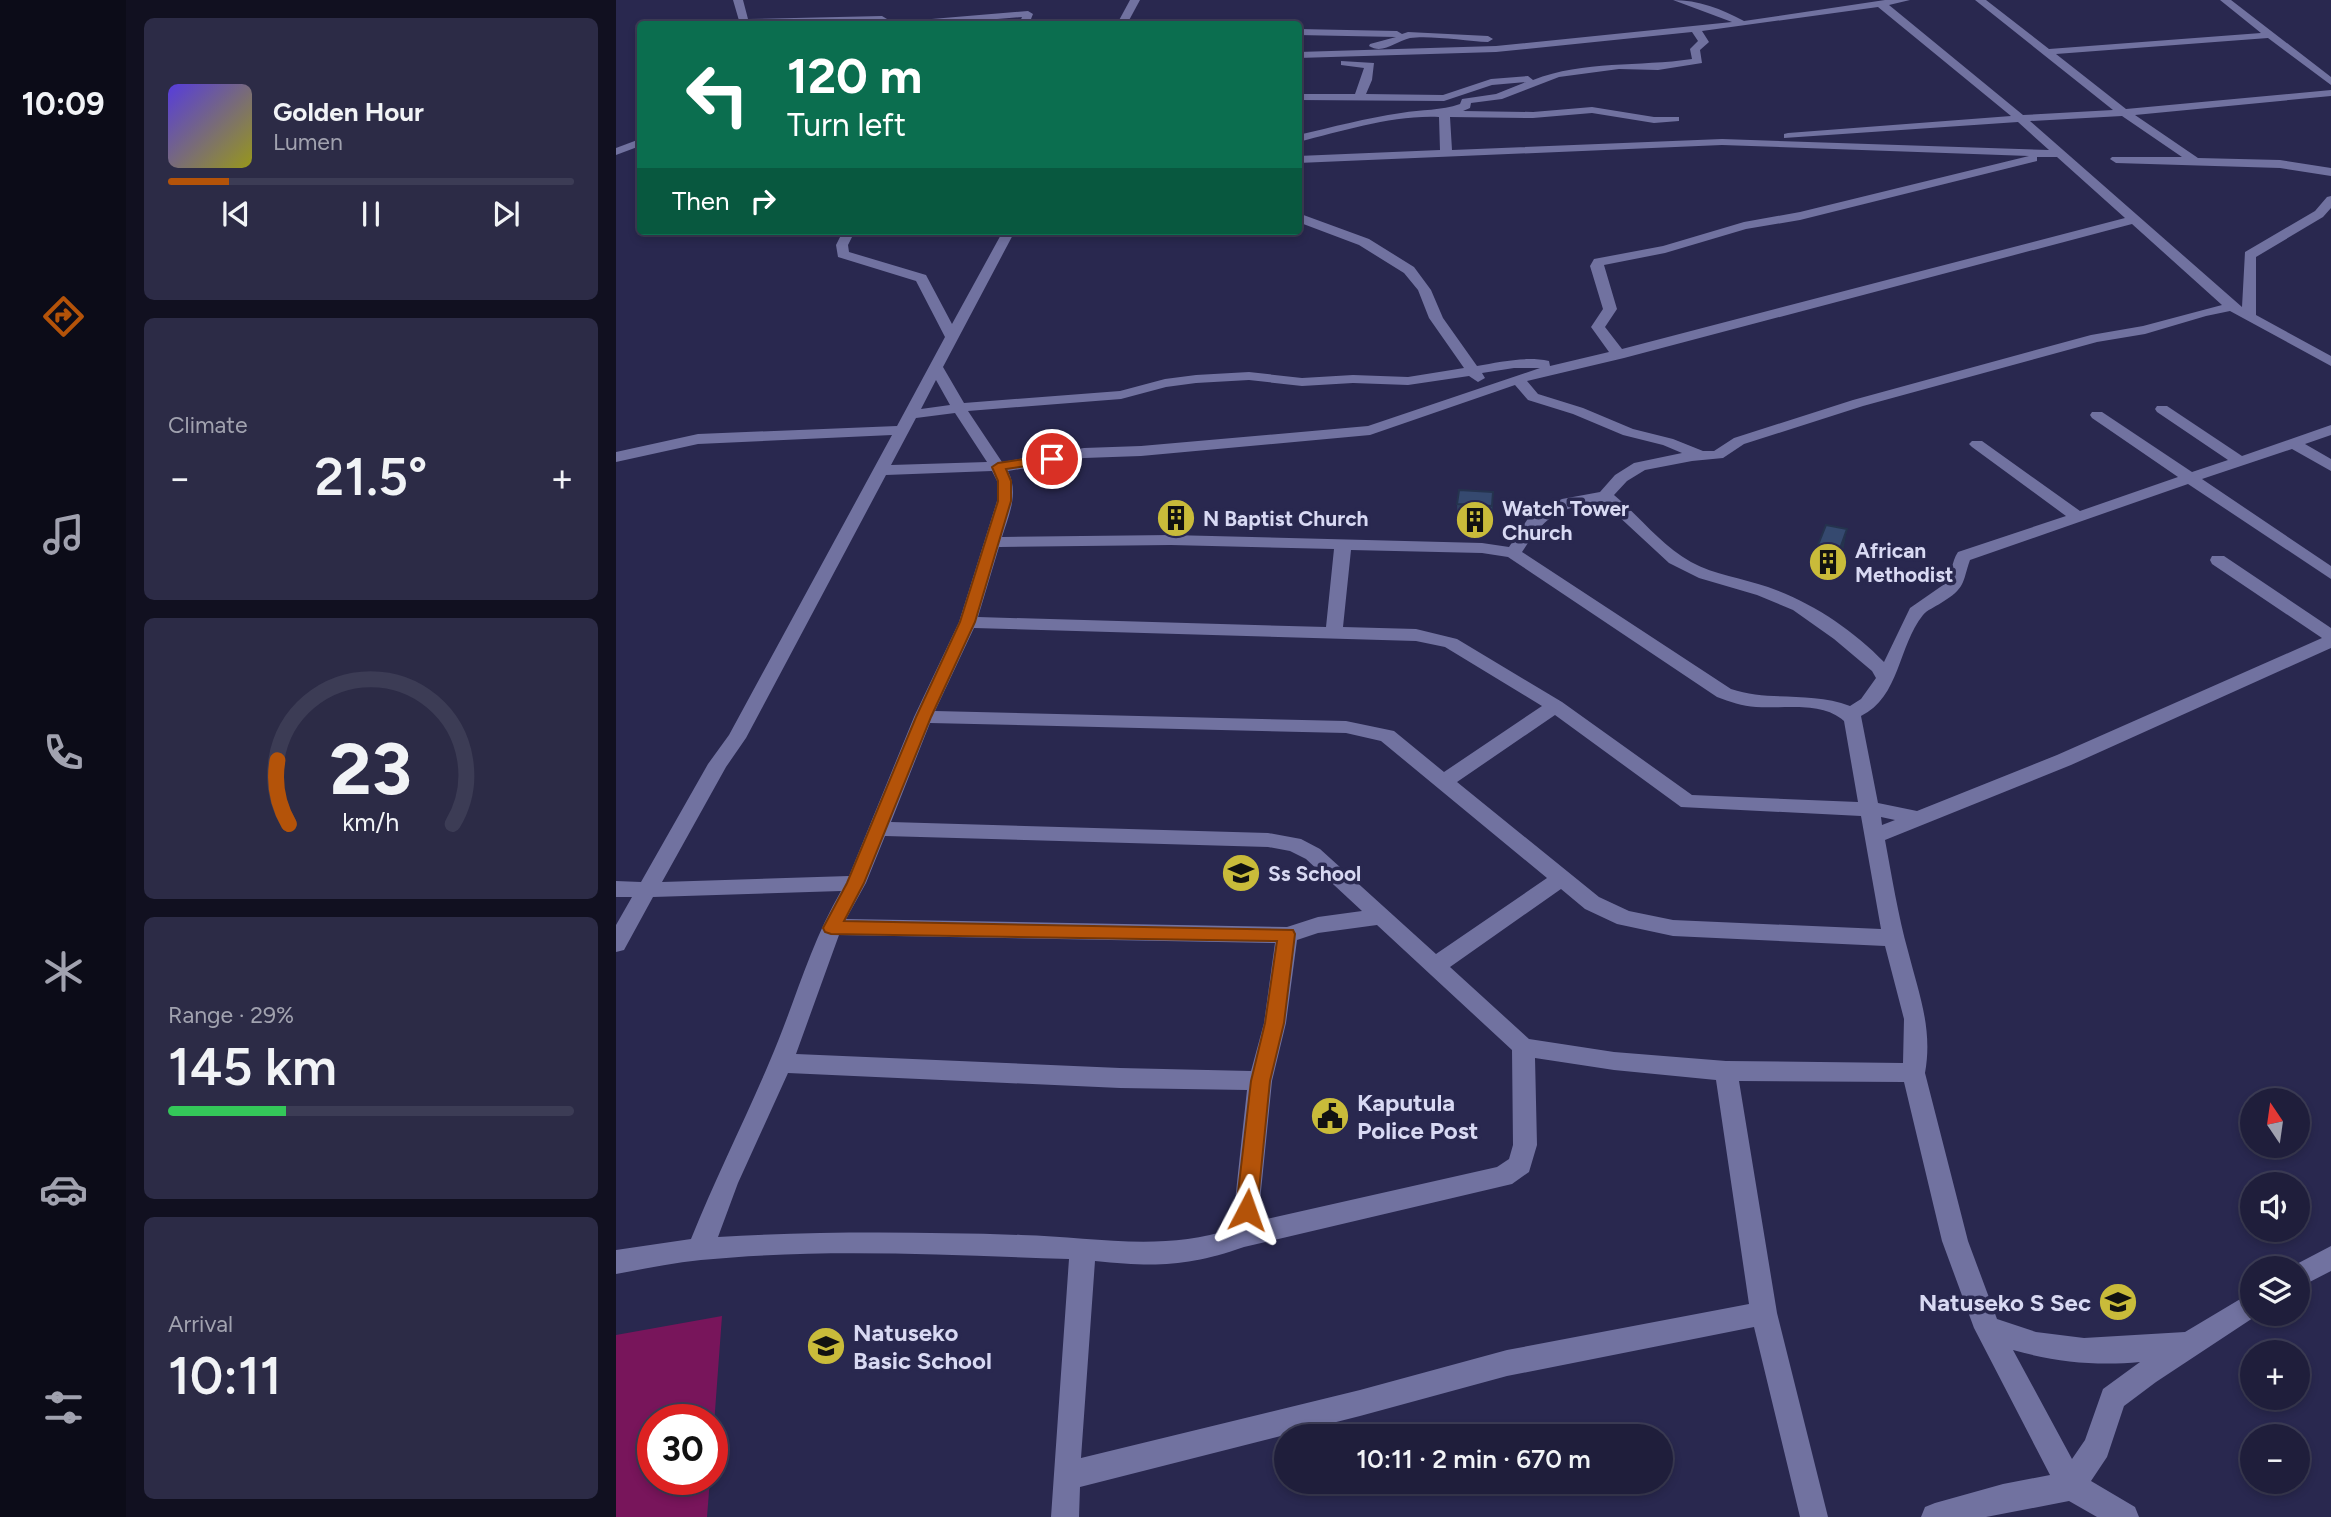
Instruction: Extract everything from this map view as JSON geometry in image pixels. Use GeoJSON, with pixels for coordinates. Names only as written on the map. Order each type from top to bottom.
{"type":"FeatureCollection","features":[{"type":"Feature","properties":{"kind":"street"},"geometry":{"type":"LineString","coordinates":[[738,0],[743,21]]}},
{"type":"Feature","properties":{"kind":"street"},"geometry":{"type":"LineString","coordinates":[[1124,21],[1135,0]]}},
{"type":"Feature","properties":{"kind":"street"},"geometry":{"type":"LineString","coordinates":[[1678,0],[1722,13],[1742,24]]}},
{"type":"Feature","properties":{"kind":"street"},"geometry":{"type":"LineString","coordinates":[[1304,55],[1503,48],[1742,24],[1905,0]]}},
{"type":"Feature","properties":{"kind":"street"},"geometry":{"type":"LineString","coordinates":[[1980,0],[2122,111],[2195,161]]}},
{"type":"Feature","properties":{"kind":"street"},"geometry":{"type":"LineString","coordinates":[[2225,0],[2331,82]]}},
{"type":"Feature","properties":{"kind":"street"},"geometry":{"type":"LineString","coordinates":[[1881,4],[2021,119],[2056,154],[2232,307],[2331,362]]}},
{"type":"Feature","properties":{"kind":"street"},"geometry":{"type":"LineString","coordinates":[[936,21],[1025,13],[1028,14],[1025,21]]}},
{"type":"Feature","properties":{"kind":"street"},"geometry":{"type":"LineString","coordinates":[[790,21],[881,17]]}},
{"type":"Feature","properties":{"kind":"street"},"geometry":{"type":"LineString","coordinates":[[1302,97],[1444,97],[1477,92],[1498,97],[1557,74],[1635,64],[1658,67],[1695,62],[1699,59],[1695,49],[1704,42],[1695,29]]}},
{"type":"Feature","properties":{"kind":"street"},"geometry":{"type":"LineString","coordinates":[[1302,32],[1478,37],[1489,39],[1503,48]]}},
{"type":"Feature","properties":{"kind":"street"},"geometry":{"type":"LineString","coordinates":[[1304,55],[1330,47],[1381,46],[1408,35]]}},
{"type":"Feature","properties":{"kind":"street"},"geometry":{"type":"LineString","coordinates":[[2046,52],[2272,35]]}},
{"type":"Feature","properties":{"kind":"street"},"geometry":{"type":"LineString","coordinates":[[1302,64],[1370,65],[1359,97]]}},
{"type":"Feature","properties":{"kind":"street"},"geometry":{"type":"LineString","coordinates":[[1444,114],[1459,111],[1477,92]]}},
{"type":"Feature","properties":{"kind":"street"},"geometry":{"type":"LineString","coordinates":[[1302,160],[1740,142],[1860,129],[2021,119],[2331,93]]}},
{"type":"Feature","properties":{"kind":"street"},"geometry":{"type":"LineString","coordinates":[[1406,98],[1419,113]]}},
{"type":"Feature","properties":{"kind":"street"},"geometry":{"type":"LineString","coordinates":[[1302,138],[1364,122],[1419,113],[1533,115],[1592,110],[1654,120],[1675,119]]}},
{"type":"Feature","properties":{"kind":"street"},"geometry":{"type":"LineString","coordinates":[[1444,114],[1447,153]]}},
{"type":"Feature","properties":{"kind":"street"},"geometry":{"type":"LineString","coordinates":[[1740,142],[2056,154]]}},
{"type":"Feature","properties":{"kind":"street"},"geometry":{"type":"LineString","coordinates":[[616,152],[637,143]]}},
{"type":"Feature","properties":{"kind":"street"},"geometry":{"type":"LineString","coordinates":[[1619,355],[1598,327],[1610,309],[1597,267],[1599,262],[1665,249],[1744,226],[2056,154]]}},
{"type":"Feature","properties":{"kind":"street"},"geometry":{"type":"LineString","coordinates":[[2116,159],[2280,164],[2331,172]]}},
{"type":"Feature","properties":{"kind":"street"},"geometry":{"type":"LineString","coordinates":[[2249,316],[2250,255],[2319,214],[2331,201]]}},
{"type":"Feature","properties":{"kind":"street"},"geometry":{"type":"LineString","coordinates":[[1302,219],[1364,242],[1409,270],[1424,290],[1436,317],[1487,389]]}},
{"type":"Feature","properties":{"kind":"street"},"geometry":{"type":"LineString","coordinates":[[880,470],[998,467],[1084,453],[1140,451],[1370,430],[1517,379],[1619,355],[2134,220]]}},
{"type":"Feature","properties":{"kind":"street"},"geometry":{"type":"LineString","coordinates":[[847,235],[842,245],[843,254],[921,278],[952,336]]}},
{"type":"Feature","properties":{"kind":"street"},"geometry":{"type":"LineString","coordinates":[[616,944],[718,764],[737,738],[1007,235]]}},
{"type":"Feature","properties":{"kind":"street"},"geometry":{"type":"LineString","coordinates":[[1513,553],[1535,520],[1543,514],[1568,502],[1605,496],[1621,478],[1640,466],[1700,455],[1718,455],[1738,441],[1857,402],[2096,338],[2145,330],[2204,312],[2232,307]]}},
{"type":"Feature","properties":{"kind":"street"},"geometry":{"type":"LineString","coordinates":[[616,457],[698,439],[905,423],[959,408],[993,403],[1121,395],[1164,383],[1196,379],[1249,376],[1303,382],[1353,379],[1408,381],[1514,364],[1571,365]]}},
{"type":"Feature","properties":{"kind":"street"},"geometry":{"type":"LineString","coordinates":[[701,1249],[726,1183],[781,1063],[831,928],[856,883],[923,717],[968,622],[1005,501],[1004,481],[998,467],[959,408],[936,366]]}},
{"type":"Feature","properties":{"kind":"street"},"geometry":{"type":"LineString","coordinates":[[1517,379],[1533,397],[1700,455]]}},
{"type":"Feature","properties":{"kind":"street"},"geometry":{"type":"LineString","coordinates":[[2162,409],[2241,462]]}},
{"type":"Feature","properties":{"kind":"street"},"geometry":{"type":"LineString","coordinates":[[2097,415],[2331,574]]}},
{"type":"Feature","properties":{"kind":"street"},"geometry":{"type":"LineString","coordinates":[[1850,714],[1868,705],[1885,677],[1897,646],[1917,609],[1945,595],[1959,579],[1960,560],[1964,556],[2331,429]]}},
{"type":"Feature","properties":{"kind":"street"},"geometry":{"type":"LineString","coordinates":[[2293,443],[2331,466]]}},
{"type":"Feature","properties":{"kind":"street"},"geometry":{"type":"LineString","coordinates":[[1977,444],[2077,516]]}},
{"type":"Feature","properties":{"kind":"street"},"geometry":{"type":"LineString","coordinates":[[1605,496],[1670,556],[1714,578],[1762,590],[1808,610],[1827,622],[1876,664],[1885,677]]}},
{"type":"Feature","properties":{"kind":"street"},"geometry":{"type":"LineString","coordinates":[[992,542],[1171,540],[1482,548],[1513,553],[1724,693],[1745,700],[1828,705],[1850,714],[1893,938],[1919,1033],[1919,1053],[1913,1073],[1955,1241],[1987,1328],[2071,1486],[2125,1517]]}},
{"type":"Feature","properties":{"kind":"street"},"geometry":{"type":"LineString","coordinates":[[1334,634],[1343,545]]}},
{"type":"Feature","properties":{"kind":"street"},"geometry":{"type":"LineString","coordinates":[[2218,560],[2331,638]]}},
{"type":"Feature","properties":{"kind":"street"},"geometry":{"type":"LineString","coordinates":[[968,622],[1416,635],[1451,643],[1555,706],[1688,802],[1884,810],[1920,819]]}},
{"type":"Feature","properties":{"kind":"street"},"geometry":{"type":"LineString","coordinates":[[1875,836],[2064,760],[2331,638]]}},
{"type":"Feature","properties":{"kind":"street"},"geometry":{"type":"LineString","coordinates":[[1445,781],[1555,706]]}},
{"type":"Feature","properties":{"kind":"street"},"geometry":{"type":"LineString","coordinates":[[923,717],[1346,727],[1387,736],[1445,781],[1560,879],[1592,903],[1625,918],[1673,928],[1893,938]]}},
{"type":"Feature","properties":{"kind":"street"},"geometry":{"type":"LineString","coordinates":[[878,829],[1268,840],[1294,844],[1313,854],[1437,965],[1523,1047],[1615,1061],[1726,1070],[1913,1073]]}},
{"type":"Feature","properties":{"kind":"street"},"geometry":{"type":"LineString","coordinates":[[1437,965],[1560,879]]}},
{"type":"Feature","properties":{"kind":"street"},"geometry":{"type":"LineString","coordinates":[[616,889],[856,883]]}},
{"type":"Feature","properties":{"kind":"street"},"geometry":{"type":"LineString","coordinates":[[831,928],[1047,933],[1287,934],[1318,925],[1381,917]]}},
{"type":"Feature","properties":{"kind":"street"},"geometry":{"type":"LineString","coordinates":[[1244,1236],[1260,1081],[1275,1023],[1287,934]]}},
{"type":"Feature","properties":{"kind":"street"},"geometry":{"type":"LineString","coordinates":[[616,1262],[701,1249],[795,1244],[909,1243],[1083,1248],[1139,1254],[1175,1254],[1209,1248],[1244,1236],[1503,1176],[1520,1165],[1525,1145],[1523,1047]]}},
{"type":"Feature","properties":{"kind":"street"},"geometry":{"type":"LineString","coordinates":[[781,1063],[1082,1077],[1260,1081]]}},
{"type":"Feature","properties":{"kind":"street"},"geometry":{"type":"LineString","coordinates":[[1726,1070],[1764,1313],[1814,1517]]}},
{"type":"Feature","properties":{"kind":"street"},"geometry":{"type":"LineString","coordinates":[[1065,1517],[1083,1248]]}},
{"type":"Feature","properties":{"kind":"street"},"geometry":{"type":"LineString","coordinates":[[2310,1269],[2331,1258]]}},
{"type":"Feature","properties":{"kind":"street"},"geometry":{"type":"LineString","coordinates":[[1935,1517],[2003,1497],[2071,1486],[2097,1447],[2113,1398],[2240,1312]]}},
{"type":"Feature","properties":{"kind":"street"},"geometry":{"type":"LineString","coordinates":[[1066,1476],[1360,1403],[1507,1363],[1764,1313]]}},
{"type":"Feature","properties":{"kind":"street"},"geometry":{"type":"LineString","coordinates":[[1987,1328],[2033,1345],[2074,1351],[2120,1353],[2191,1343]]}},
{"type":"Feature","properties":{"kind":"shaded area"},"geometry":{"type":"Polygon","coordinates":[[[722,1316],[716,1404],[637,1404],[637,1495],[709,1495],[707,1517],[616,1517],[616,1335],[722,1316]]]}},
{"type":"Feature","properties":{"kind":"building"},"geometry":{"type":"Polygon","coordinates":[[[1459,490],[1493,492],[1492,506],[1457,504],[1459,490]]]}},
{"type":"Feature","properties":{"kind":"building"},"geometry":{"type":"Polygon","coordinates":[[[1826,525],[1847,529],[1838,554],[1816,550],[1826,525]]]}},
{"type":"Feature","properties":{"kind":"place","name":"N Baptist Church"},"geometry":{"type":"Point","coordinates":[1176,518]}},
{"type":"Feature","properties":{"kind":"place","name":"Watch Tower Church"},"geometry":{"type":"Point","coordinates":[1475,520]}},
{"type":"Feature","properties":{"kind":"place","name":"African Methodist"},"geometry":{"type":"Point","coordinates":[1828,562]}},
{"type":"Feature","properties":{"kind":"place","name":"Ss School"},"geometry":{"type":"Point","coordinates":[1241,873]}},
{"type":"Feature","properties":{"kind":"place","name":"Kaputula Police Post"},"geometry":{"type":"Point","coordinates":[1330,1116]}},
{"type":"Feature","properties":{"kind":"place","name":"Natuseko S Sec"},"geometry":{"type":"Point","coordinates":[2118,1302]}},
{"type":"Feature","properties":{"kind":"place","name":"Natuseko Basic School"},"geometry":{"type":"Point","coordinates":[826,1346]}},
{"type":"Feature","properties":{"kind":"route"},"geometry":{"type":"LineString","coordinates":[[1052,459],[998,467],[1004,481],[1005,501],[968,622],[923,717],[856,883],[831,928],[1047,933],[1287,934],[1275,1023],[1260,1081],[1247,1210]]}}]}
